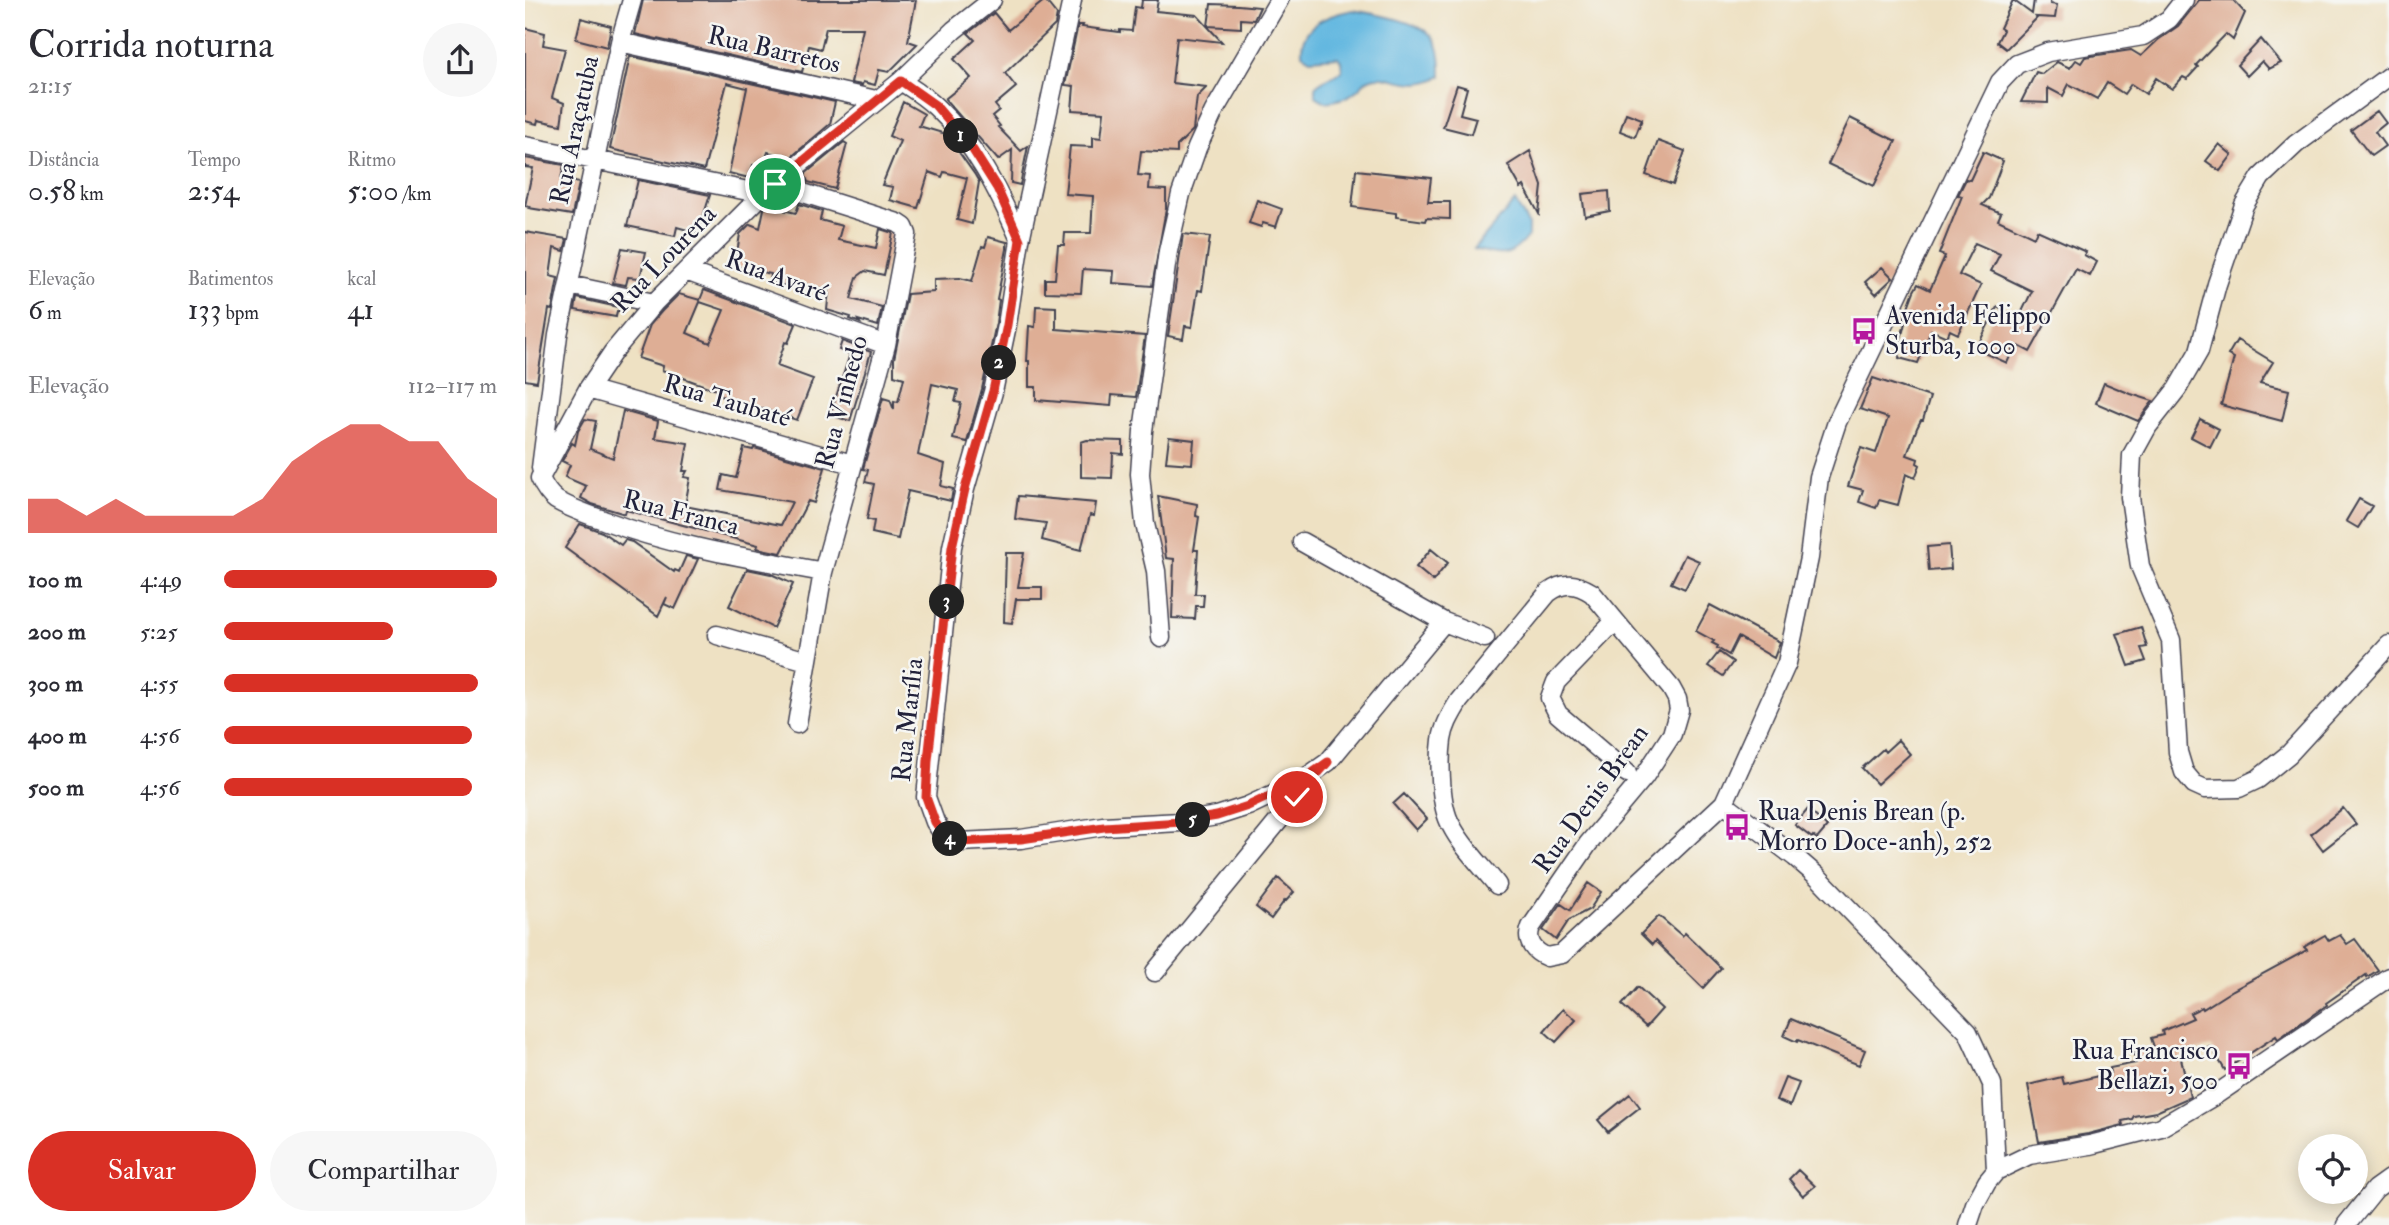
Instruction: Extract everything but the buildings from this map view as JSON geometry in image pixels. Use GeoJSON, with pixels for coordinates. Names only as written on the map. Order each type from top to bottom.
{"type":"FeatureCollection","features":[{"type":"Feature","properties":{"kind":"street","name":"Rua Araçatuba"},"geometry":{"type":"LineString","coordinates":[[540,478],[558,335],[632,0]]}},
{"type":"Feature","properties":{"kind":"street","name":"Rua Lourena"},"geometry":{"type":"LineString","coordinates":[[540,478],[588,388],[613,352],[654,303],[769,189],[901,81],[954,30],[992,0]]}},
{"type":"Feature","properties":{"kind":"street","name":"Rua Marília"},"geometry":{"type":"LineString","coordinates":[[1072,0],[1020,240],[1007,325],[993,391],[965,489],[952,547],[928,760],[926,797],[935,822],[946,838],[959,842],[1021,839],[1104,827],[1181,822],[1217,816],[1248,806],[1301,781],[1328,762],[1444,622]]}},
{"type":"Feature","properties":{"kind":"street"},"geometry":{"type":"LineString","coordinates":[[1161,639],[1156,571],[1145,524],[1140,474],[1143,432],[1168,251],[1181,194],[1214,111],[1279,0]]}},
{"type":"Feature","properties":{"kind":"street"},"geometry":{"type":"LineString","coordinates":[[1996,1171],[1992,1084],[1968,1032],[1817,876],[1724,803],[1787,663],[1809,558],[1819,477],[1837,422],[2000,82],[2017,64],[2048,52],[2143,36],[2169,19],[2184,0]]}},
{"type":"Feature","properties":{"kind":"street","name":"Rua Barretos"},"geometry":{"type":"LineString","coordinates":[[621,42],[876,100]]}},
{"type":"Feature","properties":{"kind":"street"},"geometry":{"type":"LineString","coordinates":[[2389,76],[2296,144],[2262,177],[2244,205],[2217,284],[2199,351],[2177,389],[2148,426],[2132,455],[2130,498],[2140,566],[2171,640],[2178,752],[2184,772],[2194,784],[2205,789],[2222,790],[2239,788],[2258,779],[2289,754],[2389,645]]}},
{"type":"Feature","properties":{"kind":"street"},"geometry":{"type":"LineString","coordinates":[[901,81],[935,105],[973,150],[997,188],[1020,240]]}},
{"type":"Feature","properties":{"kind":"street"},"geometry":{"type":"LineString","coordinates":[[525,146],[595,161],[769,189]]}},
{"type":"Feature","properties":{"kind":"street","name":"Rua Vinhedo"},"geometry":{"type":"LineString","coordinates":[[769,189],[898,223],[904,227],[907,234],[886,345],[823,572],[797,724]]}},
{"type":"Feature","properties":{"kind":"street","name":"Rua Avaré"},"geometry":{"type":"LineString","coordinates":[[686,271],[886,345]]}},
{"type":"Feature","properties":{"kind":"street"},"geometry":{"type":"LineString","coordinates":[[569,285],[654,303]]}},
{"type":"Feature","properties":{"kind":"street","name":"Rua Taubaté"},"geometry":{"type":"LineString","coordinates":[[588,388],[852,464]]}},
{"type":"Feature","properties":{"kind":"street","name":"Rua Franca"},"geometry":{"type":"LineString","coordinates":[[540,478],[547,492],[557,500],[631,530],[672,542],[823,572]]}},
{"type":"Feature","properties":{"kind":"street"},"geometry":{"type":"LineString","coordinates":[[1302,541],[1444,622],[1485,639]]}},
{"type":"Feature","properties":{"kind":"street","name":"Rua Denis Brean"},"geometry":{"type":"LineString","coordinates":[[1497,885],[1450,824],[1444,805],[1442,740],[1447,721],[1467,691],[1556,587],[1580,585],[1592,593],[1671,688],[1677,699],[1678,720],[1672,734],[1644,776],[1588,844],[1531,927],[1528,934],[1535,950],[1547,957],[1562,954],[1724,803]]}},
{"type":"Feature","properties":{"kind":"street"},"geometry":{"type":"LineString","coordinates":[[1615,621],[1556,682],[1550,698],[1558,714],[1627,773]]}},
{"type":"Feature","properties":{"kind":"street"},"geometry":{"type":"LineString","coordinates":[[717,635],[807,661]]}},
{"type":"Feature","properties":{"kind":"street"},"geometry":{"type":"LineString","coordinates":[[1155,972],[1328,762]]}},
{"type":"Feature","properties":{"kind":"street"},"geometry":{"type":"LineString","coordinates":[[1968,1225],[1981,1193],[1996,1171],[2029,1155],[2090,1145],[2161,1127],[2214,1096],[2389,977]]}},
{"type":"Feature","properties":{"kind":"street"},"geometry":{"type":"LineString","coordinates":[[2346,1225],[2375,1189],[2389,1178]]}},
{"type":"Feature","properties":{"kind":"water"},"geometry":{"type":"Polygon","coordinates":[[[1353,10],[1397,19],[1428,33],[1438,47],[1441,76],[1420,83],[1376,77],[1367,80],[1342,99],[1326,102],[1315,96],[1315,87],[1318,84],[1342,70],[1341,61],[1338,57],[1310,59],[1302,54],[1306,35],[1318,22],[1353,10]]]}},
{"type":"Feature","properties":{"kind":"water"},"geometry":{"type":"Polygon","coordinates":[[[1515,201],[1528,224],[1528,236],[1510,253],[1498,254],[1474,249],[1515,201]]]}},
{"type":"Feature","properties":{"kind":"place","name":"Avenida Felippo Sturba, 1000"},"geometry":{"type":"Point","coordinates":[1864,331]}},
{"type":"Feature","properties":{"kind":"place","name":"Rua Denis Brean (p. Morro Doce-anh), 252"},"geometry":{"type":"Point","coordinates":[1737,827]}},
{"type":"Feature","properties":{"kind":"place","name":"Rua Francisco Bellazi, 500"},"geometry":{"type":"Point","coordinates":[2239,1066]}},
{"type":"Feature","properties":{"kind":"route"},"geometry":{"type":"LineString","coordinates":[[775,184],[901,81],[935,105],[973,150],[997,188],[1020,240],[1007,325],[993,391],[965,489],[952,547],[926,797],[935,822],[946,838],[959,842],[1021,839],[1059,832],[1141,823],[1181,822],[1217,816],[1248,806],[1301,781],[1328,762],[1297,797]]}}]}
